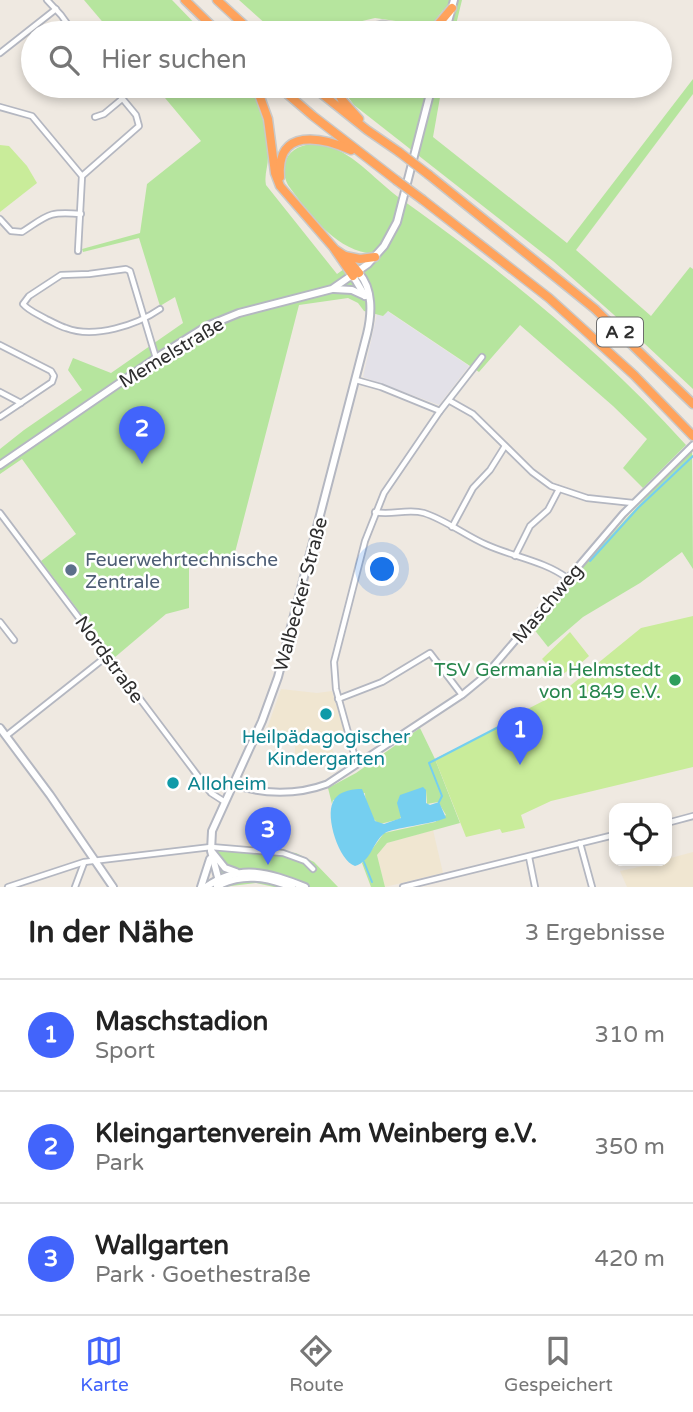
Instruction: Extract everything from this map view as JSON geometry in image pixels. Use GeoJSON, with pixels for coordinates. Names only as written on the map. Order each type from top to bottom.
{"type":"FeatureCollection","features":[{"type":"Feature","properties":{"kind":"highway"},"geometry":{"type":"LineString","coordinates":[[185,0],[207,21]]}},
{"type":"Feature","properties":{"kind":"highway"},"geometry":{"type":"LineString","coordinates":[[217,0],[240,21]]}},
{"type":"Feature","properties":{"kind":"highway"},"geometry":{"type":"LineString","coordinates":[[440,21],[453,4]]}},
{"type":"Feature","properties":{"kind":"highway"},"geometry":{"type":"LineString","coordinates":[[224,7],[244,21]]}},
{"type":"Feature","properties":{"kind":"highway"},"geometry":{"type":"LineString","coordinates":[[260,98],[268,119],[275,173],[286,196],[356,274]]}},
{"type":"Feature","properties":{"kind":"highway","name":"A 2"},"geometry":{"type":"LineString","coordinates":[[293,98],[549,298],[619,361],[693,436]]}},
{"type":"Feature","properties":{"kind":"highway","name":"A 2"},"geometry":{"type":"LineString","coordinates":[[327,98],[542,264],[595,309],[693,404]]}},
{"type":"Feature","properties":{"kind":"highway"},"geometry":{"type":"LineString","coordinates":[[341,98],[367,130]]}},
{"type":"Feature","properties":{"kind":"highway"},"geometry":{"type":"LineString","coordinates":[[286,196],[280,176],[281,159],[289,147],[301,139],[324,139],[366,157]]}},
{"type":"Feature","properties":{"kind":"highway"},"geometry":{"type":"LineString","coordinates":[[332,247],[345,256],[360,259],[375,257]]}},
{"type":"Feature","properties":{"kind":"highway"},"geometry":{"type":"LineString","coordinates":[[345,256],[356,274]]}},
{"type":"Feature","properties":{"kind":"main road"},"geometry":{"type":"LineString","coordinates":[[448,21],[453,4]]}},
{"type":"Feature","properties":{"kind":"main road","name":"Memelstraße"},"geometry":{"type":"LineString","coordinates":[[0,466],[156,358],[218,321],[332,289],[356,274],[375,257],[397,222],[429,98]]}},
{"type":"Feature","properties":{"kind":"main road","name":"Walbecker Straße"},"geometry":{"type":"LineString","coordinates":[[217,884],[211,849],[215,823],[265,714],[278,677],[370,322],[366,281],[356,274]]}},
{"type":"Feature","properties":{"kind":"main road"},"geometry":{"type":"LineString","coordinates":[[332,289],[352,290],[367,298]]}},
{"type":"Feature","properties":{"kind":"main road"},"geometry":{"type":"LineString","coordinates":[[0,729],[113,887]]}},
{"type":"Feature","properties":{"kind":"main road"},"geometry":{"type":"LineString","coordinates":[[211,849],[225,868],[238,873],[261,873],[305,887]]}},
{"type":"Feature","properties":{"kind":"main road"},"geometry":{"type":"LineString","coordinates":[[211,849],[204,887],[234,879],[256,877],[292,887]]}},
{"type":"Feature","properties":{"kind":"main road"},"geometry":{"type":"LineString","coordinates":[[217,884],[238,873]]}},
{"type":"Feature","properties":{"kind":"street"},"geometry":{"type":"LineString","coordinates":[[47,0],[65,21]]}},
{"type":"Feature","properties":{"kind":"street"},"geometry":{"type":"LineString","coordinates":[[40,21],[56,9]]}},
{"type":"Feature","properties":{"kind":"street"},"geometry":{"type":"LineString","coordinates":[[0,52],[21,36]]}},
{"type":"Feature","properties":{"kind":"street"},"geometry":{"type":"LineString","coordinates":[[82,176],[139,126],[138,118],[122,99],[104,114],[94,117]]}},
{"type":"Feature","properties":{"kind":"street"},"geometry":{"type":"LineString","coordinates":[[0,107],[32,116],[82,176],[78,251]]}},
{"type":"Feature","properties":{"kind":"street"},"geometry":{"type":"LineString","coordinates":[[0,219],[11,231],[22,232],[48,215],[64,212],[81,214]]}},
{"type":"Feature","properties":{"kind":"street"},"geometry":{"type":"LineString","coordinates":[[156,358],[144,320],[130,271],[126,269],[61,275],[23,304],[30,311],[70,330],[104,330],[144,320],[160,309]]}},
{"type":"Feature","properties":{"kind":"street"},"geometry":{"type":"LineString","coordinates":[[0,345],[54,374],[52,383],[0,417]]}},
{"type":"Feature","properties":{"kind":"street"},"geometry":{"type":"LineString","coordinates":[[360,763],[354,754],[335,690],[335,655],[365,541],[384,493],[440,411],[482,357]]}},
{"type":"Feature","properties":{"kind":"street"},"geometry":{"type":"LineString","coordinates":[[356,380],[440,411]]}},
{"type":"Feature","properties":{"kind":"street"},"geometry":{"type":"LineString","coordinates":[[0,392],[21,403]]}},
{"type":"Feature","properties":{"kind":"street"},"geometry":{"type":"LineString","coordinates":[[450,401],[473,414],[539,478],[559,489],[587,498],[633,503]]}},
{"type":"Feature","properties":{"kind":"street","name":"Maschweg"},"geometry":{"type":"LineString","coordinates":[[233,784],[262,791],[308,790],[327,785],[462,695],[485,676],[633,503],[693,445]]}},
{"type":"Feature","properties":{"kind":"street"},"geometry":{"type":"LineString","coordinates":[[452,527],[472,488],[490,470],[505,446]]}},
{"type":"Feature","properties":{"kind":"street"},"geometry":{"type":"LineString","coordinates":[[515,556],[530,526],[548,510],[559,489]]}},
{"type":"Feature","properties":{"kind":"street"},"geometry":{"type":"LineString","coordinates":[[375,512],[385,515],[417,511],[484,544],[547,566],[568,578]]}},
{"type":"Feature","properties":{"kind":"street","name":"Nordstraße"},"geometry":{"type":"LineString","coordinates":[[0,513],[211,793],[225,802]]}},
{"type":"Feature","properties":{"kind":"street"},"geometry":{"type":"LineString","coordinates":[[0,622],[14,640]]}},
{"type":"Feature","properties":{"kind":"street"},"geometry":{"type":"LineString","coordinates":[[338,699],[379,684],[430,653],[462,695]]}},
{"type":"Feature","properties":{"kind":"street"},"geometry":{"type":"LineString","coordinates":[[6,736],[107,656]]}},
{"type":"Feature","properties":{"kind":"street"},"geometry":{"type":"LineString","coordinates":[[672,821],[693,816]]}},
{"type":"Feature","properties":{"kind":"street"},"geometry":{"type":"LineString","coordinates":[[403,887],[609,836]]}},
{"type":"Feature","properties":{"kind":"street"},"geometry":{"type":"LineString","coordinates":[[580,843],[592,887]]}},
{"type":"Feature","properties":{"kind":"street"},"geometry":{"type":"LineString","coordinates":[[8,887],[84,862],[211,849],[283,853],[305,861],[313,870]]}},
{"type":"Feature","properties":{"kind":"street"},"geometry":{"type":"LineString","coordinates":[[529,857],[535,887]]}},
{"type":"Feature","properties":{"kind":"street"},"geometry":{"type":"LineString","coordinates":[[75,887],[84,862]]}},
{"type":"Feature","properties":{"kind":"shaded area"},"geometry":{"type":"Polygon","coordinates":[[[387,311],[469,366],[439,405],[363,377],[377,314],[383,316],[387,311]]]}},
{"type":"Feature","properties":{"kind":"shaded area"},"geometry":{"type":"Polygon","coordinates":[[[281,689],[317,693],[332,691],[345,735],[330,740],[334,755],[312,759],[295,757],[295,742],[263,740],[281,689]]]}},
{"type":"Feature","properties":{"kind":"shaded area"},"geometry":{"type":"Polygon","coordinates":[[[433,830],[443,873],[385,887],[377,855],[387,843],[433,830]]]}},
{"type":"Feature","properties":{"kind":"shaded area"},"geometry":{"type":"Polygon","coordinates":[[[693,852],[693,887],[627,887],[620,871],[644,866],[672,866],[672,858],[693,852]]]}},
{"type":"Feature","properties":{"kind":"green space"},"geometry":{"type":"Polygon","coordinates":[[[84,0],[172,0],[192,21],[102,21],[84,0]]]}},
{"type":"Feature","properties":{"kind":"green space"},"geometry":{"type":"Polygon","coordinates":[[[239,0],[462,0],[457,21],[440,21],[443,10],[435,21],[375,18],[362,21],[263,21],[239,0]]]}},
{"type":"Feature","properties":{"kind":"green space"},"geometry":{"type":"Polygon","coordinates":[[[693,79],[693,94],[576,250],[651,316],[690,267],[693,269],[693,389],[553,261],[354,105],[349,98],[440,98],[433,137],[567,243],[693,79]]]}},
{"type":"Feature","properties":{"kind":"green space"},"geometry":{"type":"Polygon","coordinates":[[[165,98],[255,98],[268,148],[266,185],[337,274],[367,253],[343,244],[322,227],[288,185],[284,166],[293,150],[316,144],[328,146],[348,156],[550,314],[620,377],[686,445],[643,488],[623,468],[647,439],[520,325],[479,372],[388,311],[383,316],[364,311],[358,303],[348,298],[299,305],[232,564],[189,564],[189,608],[166,614],[114,658],[41,561],[76,534],[22,459],[0,474],[0,449],[82,390],[68,370],[73,358],[111,373],[183,323],[175,297],[160,306],[139,238],[83,252],[82,249],[140,233],[147,184],[201,141],[165,98]]]}},
{"type":"Feature","properties":{"kind":"green space"},"geometry":{"type":"Polygon","coordinates":[[[0,145],[9,146],[27,166],[37,183],[0,212],[0,145]]]}},
{"type":"Feature","properties":{"kind":"green space"},"geometry":{"type":"Polygon","coordinates":[[[692,451],[693,569],[682,552],[640,583],[583,617],[548,647],[533,628],[610,537],[692,451]]]}},
{"type":"Feature","properties":{"kind":"green space"},"geometry":{"type":"Polygon","coordinates":[[[693,616],[693,767],[551,801],[521,815],[525,828],[502,833],[500,829],[466,837],[435,759],[517,718],[516,715],[549,698],[549,695],[565,690],[641,628],[693,616]]]}},
{"type":"Feature","properties":{"kind":"green space"},"geometry":{"type":"Polygon","coordinates":[[[570,632],[589,656],[572,671],[570,669],[559,677],[542,659],[570,632]]]}},
{"type":"Feature","properties":{"kind":"green space"},"geometry":{"type":"Polygon","coordinates":[[[420,728],[460,823],[387,843],[377,855],[385,887],[371,887],[362,863],[384,833],[435,822],[446,815],[438,802],[427,804],[426,790],[400,819],[380,824],[369,811],[365,793],[333,800],[332,804],[328,788],[356,773],[420,728]]]}},
{"type":"Feature","properties":{"kind":"green space"},"geometry":{"type":"Polygon","coordinates":[[[216,844],[296,853],[314,862],[338,887],[274,887],[256,883],[223,887],[216,844]]]}},
{"type":"Feature","properties":{"kind":"water"},"geometry":{"type":"Polygon","coordinates":[[[423,787],[426,790],[426,803],[430,805],[439,802],[446,818],[385,833],[361,864],[355,866],[349,862],[339,848],[332,828],[331,809],[335,798],[346,791],[362,789],[375,821],[384,824],[401,818],[397,803],[400,795],[423,787]]]}},
{"type":"Feature","properties":{"kind":"waterway"},"geometry":{"type":"LineString","coordinates":[[590,561],[638,508],[693,456]]}},
{"type":"Feature","properties":{"kind":"waterway"},"geometry":{"type":"LineString","coordinates":[[439,802],[442,796],[429,763],[510,721]]}},
{"type":"Feature","properties":{"kind":"waterway"},"geometry":{"type":"LineString","coordinates":[[364,862],[372,882]]}},
{"type":"Feature","properties":{"kind":"place","name":"Kleingartenverein Am Weinberg e.V."},"geometry":{"type":"Point","coordinates":[142,464]}},
{"type":"Feature","properties":{"kind":"place","name":"Feuerwehrtechnische Zentrale"},"geometry":{"type":"Point","coordinates":[71,570]}},
{"type":"Feature","properties":{"kind":"place","name":"TSV Germania Helmstedt von 1849 e.V."},"geometry":{"type":"Point","coordinates":[675,680]}},
{"type":"Feature","properties":{"kind":"place","name":"Heilpädagogischer Kindergarten"},"geometry":{"type":"Point","coordinates":[326,714]}},
{"type":"Feature","properties":{"kind":"place","name":"Maschstadion"},"geometry":{"type":"Point","coordinates":[520,765]}},
{"type":"Feature","properties":{"kind":"place","name":"Alloheim"},"geometry":{"type":"Point","coordinates":[173,783]}},
{"type":"Feature","properties":{"kind":"place","name":"Wallgarten"},"geometry":{"type":"Point","coordinates":[268,865]}}]}
